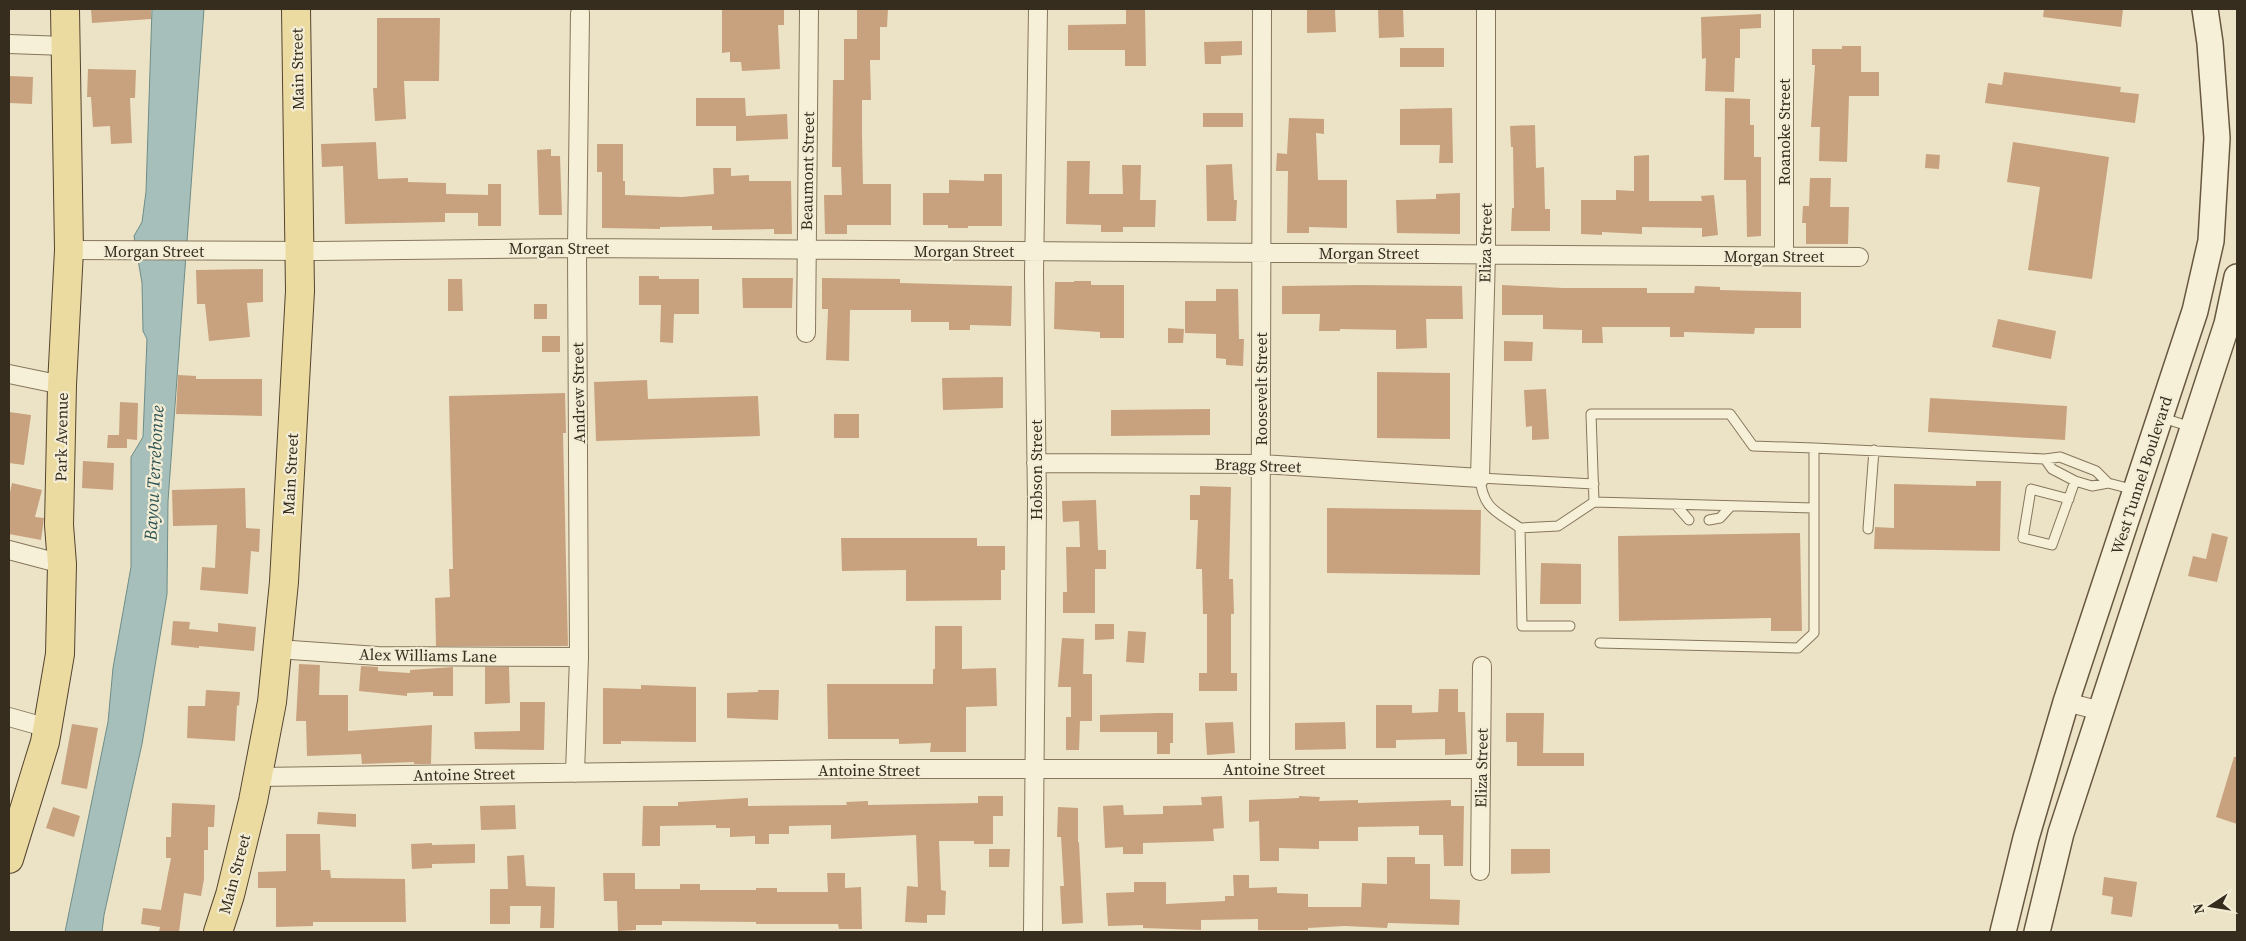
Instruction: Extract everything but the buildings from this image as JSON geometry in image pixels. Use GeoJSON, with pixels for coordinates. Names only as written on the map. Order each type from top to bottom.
{"type":"FeatureCollection","features":[{"type":"Feature","properties":{"kind":"main road","name":"Park Avenue"},"geometry":{"type":"LineString","coordinates":[[9,859],[45,742],[60,654],[62,564],[59,525],[62,385],[70,250],[65,46],[66,9]]}},
{"type":"Feature","properties":{"kind":"main road","name":"Main Street"},"geometry":{"type":"LineString","coordinates":[[218,932],[232,886],[272,702],[284,573],[300,291],[296,9]]}},
{"type":"Feature","properties":{"kind":"main road","name":"West Tunnel Boulevard"},"geometry":{"type":"LineString","coordinates":[[2003,932],[2026,838],[2066,702],[2194,311],[2210,241],[2217,138],[2210,43],[2205,9]]}},
{"type":"Feature","properties":{"kind":"main road"},"geometry":{"type":"LineString","coordinates":[[2037,932],[2061,833],[2227,324],[2237,277]]}},
{"type":"Feature","properties":{"kind":"main road"},"geometry":{"type":"LineString","coordinates":[[2045,899],[2052,932]]}},
{"type":"Feature","properties":{"kind":"street","name":"Beaumont Street"},"geometry":{"type":"LineString","coordinates":[[806,333],[809,9]]}},
{"type":"Feature","properties":{"kind":"street","name":"Hobson Street"},"geometry":{"type":"LineString","coordinates":[[1033,932],[1036,463],[1035,251],[1038,9]]}},
{"type":"Feature","properties":{"kind":"street","name":"Roosevelt Street"},"geometry":{"type":"LineString","coordinates":[[1260,769],[1262,9]]}},
{"type":"Feature","properties":{"kind":"street","name":"Eliza Street"},"geometry":{"type":"LineString","coordinates":[[1480,478],[1486,254],[1486,9]]}},
{"type":"Feature","properties":{"kind":"street","name":"Roanoke Street"},"geometry":{"type":"LineString","coordinates":[[1784,9],[1784,256]]}},
{"type":"Feature","properties":{"kind":"street","name":"Andrew Street"},"geometry":{"type":"LineString","coordinates":[[575,773],[579,657],[577,248],[580,13]]}},
{"type":"Feature","properties":{"kind":"street"},"geometry":{"type":"LineString","coordinates":[[9,44],[65,46]]}},
{"type":"Feature","properties":{"kind":"street","name":"Morgan Street"},"geometry":{"type":"LineString","coordinates":[[70,250],[190,252],[577,248],[1858,256]]}},
{"type":"Feature","properties":{"kind":"street"},"geometry":{"type":"LineString","coordinates":[[9,374],[62,385]]}},
{"type":"Feature","properties":{"kind":"street","name":"Bragg Street"},"geometry":{"type":"LineString","coordinates":[[1036,463],[1261,464],[1480,478]]}},
{"type":"Feature","properties":{"kind":"street"},"geometry":{"type":"LineString","coordinates":[[9,550],[62,564]]}},
{"type":"Feature","properties":{"kind":"street","name":"Alex Williams Lane"},"geometry":{"type":"LineString","coordinates":[[277,649],[378,656],[579,657]]}},
{"type":"Feature","properties":{"kind":"street","name":"Eliza Street"},"geometry":{"type":"LineString","coordinates":[[1480,871],[1482,666]]}},
{"type":"Feature","properties":{"kind":"street"},"geometry":{"type":"LineString","coordinates":[[2066,702],[2101,712]]}},
{"type":"Feature","properties":{"kind":"street"},"geometry":{"type":"LineString","coordinates":[[9,717],[48,728]]}},
{"type":"Feature","properties":{"kind":"street","name":"Antoine Street"},"geometry":{"type":"LineString","coordinates":[[257,776],[1034,769],[1481,769]]}},
{"type":"Feature","properties":{"kind":"lane"},"geometry":{"type":"LineString","coordinates":[[1594,502],[1591,414],[1730,414],[1753,446],[2045,459],[2060,457],[2096,470],[2108,483]]}},
{"type":"Feature","properties":{"kind":"lane"},"geometry":{"type":"LineString","coordinates":[[2160,417],[2193,427]]}},
{"type":"Feature","properties":{"kind":"lane"},"geometry":{"type":"LineString","coordinates":[[1600,643],[1798,648],[1814,634],[1814,448]]}},
{"type":"Feature","properties":{"kind":"lane"},"geometry":{"type":"LineString","coordinates":[[1868,529],[1874,450]]}},
{"type":"Feature","properties":{"kind":"lane"},"geometry":{"type":"LineString","coordinates":[[2045,459],[2052,469],[2075,481],[2092,486],[2108,483],[2136,490]]}},
{"type":"Feature","properties":{"kind":"lane"},"geometry":{"type":"LineString","coordinates":[[1594,484],[1480,478],[1481,489],[1487,505],[1520,528],[1558,526],[1594,502],[1813,508]]}},
{"type":"Feature","properties":{"kind":"lane"},"geometry":{"type":"LineString","coordinates":[[2069,498],[2031,489],[2023,538],[2052,545],[2069,498],[2075,481]]}},
{"type":"Feature","properties":{"kind":"lane"},"geometry":{"type":"LineString","coordinates":[[1675,504],[1689,520]]}},
{"type":"Feature","properties":{"kind":"lane"},"geometry":{"type":"LineString","coordinates":[[1709,520],[1720,518],[1731,506]]}},
{"type":"Feature","properties":{"kind":"lane"},"geometry":{"type":"LineString","coordinates":[[1520,528],[1522,626],[1570,626]]}},
{"type":"Feature","properties":{"kind":"water","name":"Bayou Terrebonne"},"geometry":{"type":"Polygon","coordinates":[[[152,9],[204,9],[168,501],[167,594],[142,744],[104,915],[102,932],[65,932],[108,722],[113,668],[131,567],[131,457],[143,437],[147,339],[143,331],[142,283],[134,236],[142,222],[146,192],[152,9]]]}}]}
